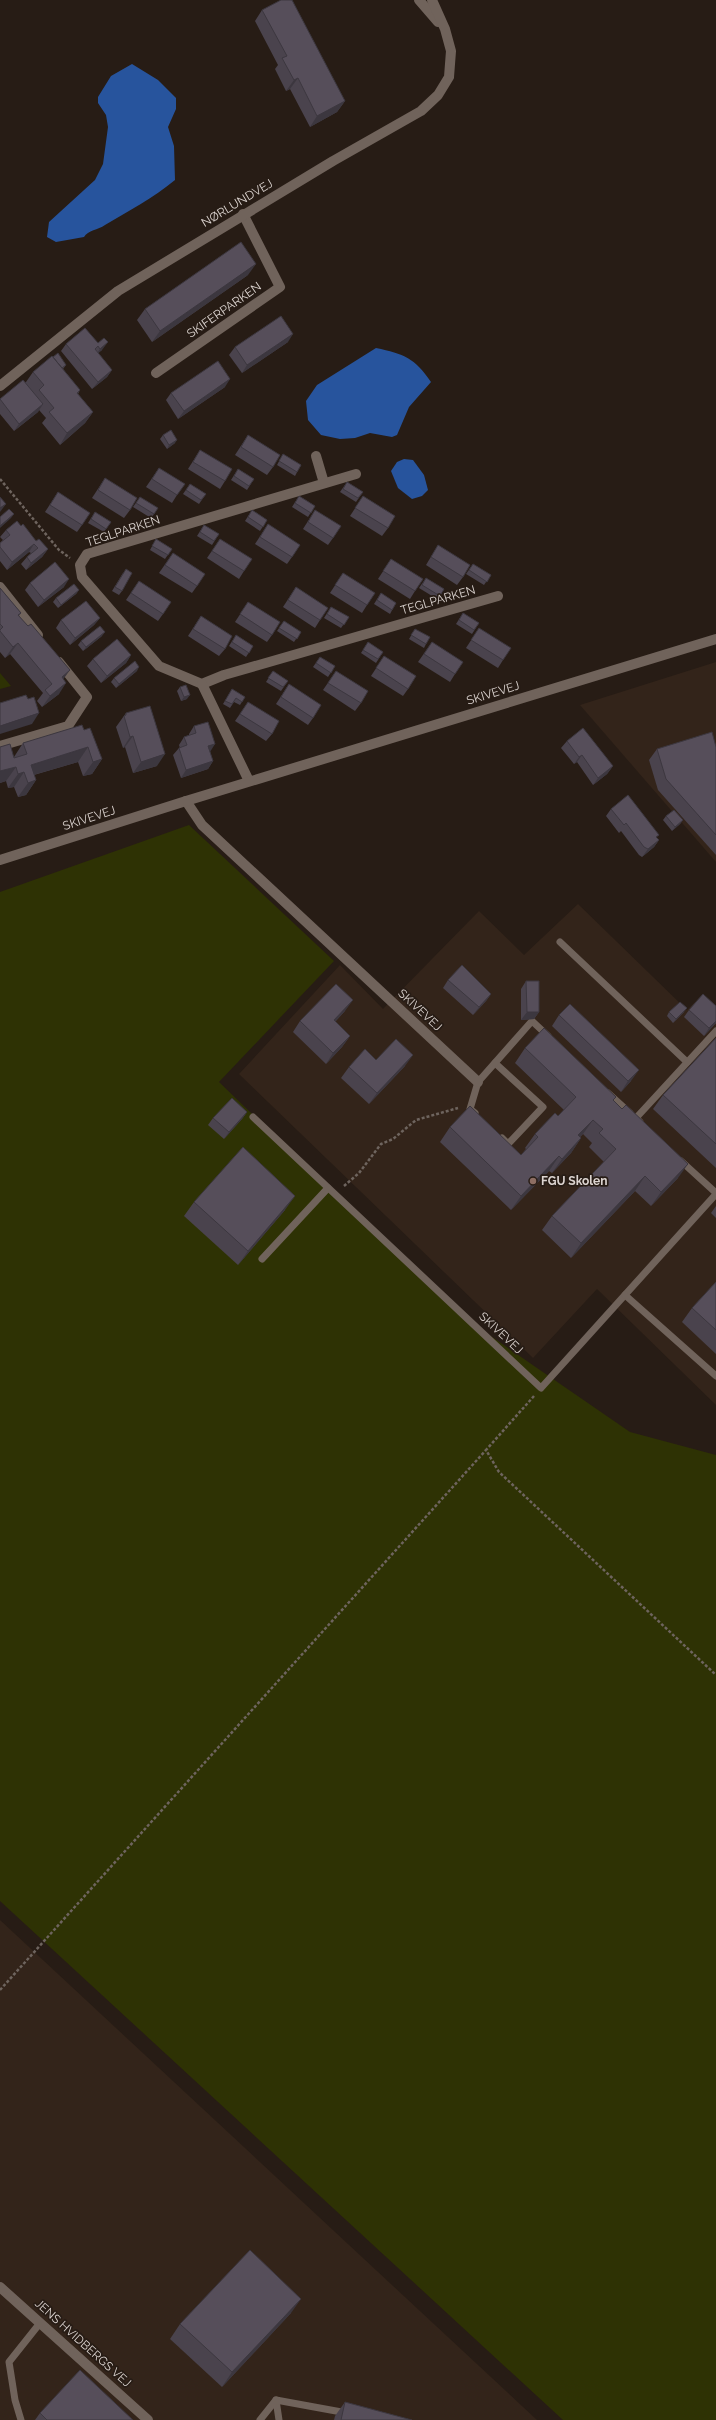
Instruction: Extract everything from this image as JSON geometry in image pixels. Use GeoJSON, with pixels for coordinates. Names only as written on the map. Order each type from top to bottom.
{"type":"FeatureCollection","features":[{"type":"Feature","properties":{"kind":"street","name":"NØRLUNDVEJ"},"geometry":{"type":"LineString","coordinates":[[419,0],[445,29]]}},
{"type":"Feature","properties":{"kind":"street","name":"NØRLUNDVEJ"},"geometry":{"type":"LineString","coordinates":[[0,386],[118,291],[243,214],[421,111],[438,95],[449,77],[451,52],[445,29],[432,0]]}},
{"type":"Feature","properties":{"kind":"street","name":"SKIFERPARKEN"},"geometry":{"type":"LineString","coordinates":[[156,373],[280,287],[243,214]]}},
{"type":"Feature","properties":{"kind":"street"},"geometry":{"type":"LineString","coordinates":[[316,456],[324,483]]}},
{"type":"Feature","properties":{"kind":"street","name":"TEGLPARKEN"},"geometry":{"type":"LineString","coordinates":[[356,474],[87,554],[80,565],[82,577],[159,666],[202,684],[224,676],[498,596]]}},
{"type":"Feature","properties":{"kind":"street"},"geometry":{"type":"LineString","coordinates":[[0,587],[43,642]]}},
{"type":"Feature","properties":{"kind":"street","name":"SKIVEVEJ"},"geometry":{"type":"LineString","coordinates":[[0,860],[249,781],[715,641]]}},
{"type":"Feature","properties":{"kind":"street"},"geometry":{"type":"LineString","coordinates":[[0,746],[68,726],[87,697],[53,654]]}},
{"type":"Feature","properties":{"kind":"street"},"geometry":{"type":"LineString","coordinates":[[202,684],[249,781]]}},
{"type":"Feature","properties":{"kind":"street","name":"SKIVEVEJ"},"geometry":{"type":"LineString","coordinates":[[186,801],[202,824],[478,1082]]}},
{"type":"Feature","properties":{"kind":"street","name":"JENS HVIDBERGS VEJ"},"geometry":{"type":"LineString","coordinates":[[0,2287],[148,2420]]}},
{"type":"Feature","properties":{"kind":"lane"},"geometry":{"type":"LineString","coordinates":[[560,942],[687,1062]]}},
{"type":"Feature","properties":{"kind":"lane"},"geometry":{"type":"LineString","coordinates":[[481,1119],[470,1109],[478,1082],[532,1021],[555,1043]]}},
{"type":"Feature","properties":{"kind":"lane"},"geometry":{"type":"LineString","coordinates":[[636,1118],[716,1031]]}},
{"type":"Feature","properties":{"kind":"lane"},"geometry":{"type":"LineString","coordinates":[[495,1062],[543,1107],[508,1144],[497,1134]]}},
{"type":"Feature","properties":{"kind":"lane"},"geometry":{"type":"LineString","coordinates":[[601,1086],[647,1129]]}},
{"type":"Feature","properties":{"kind":"lane","name":"SKIVEVEJ"},"geometry":{"type":"LineString","coordinates":[[253,1117],[541,1388]]}},
{"type":"Feature","properties":{"kind":"lane"},"geometry":{"type":"LineString","coordinates":[[541,1388],[716,1194],[676,1156]]}},
{"type":"Feature","properties":{"kind":"lane"},"geometry":{"type":"LineString","coordinates":[[262,1259],[328,1188]]}},
{"type":"Feature","properties":{"kind":"lane"},"geometry":{"type":"LineString","coordinates":[[625,1295],[716,1376]]}},
{"type":"Feature","properties":{"kind":"lane"},"geometry":{"type":"LineString","coordinates":[[21,2420],[15,2400],[9,2362],[40,2322]]}},
{"type":"Feature","properties":{"kind":"lane"},"geometry":{"type":"LineString","coordinates":[[276,2400],[358,2416]]}},
{"type":"Feature","properties":{"kind":"lane"},"geometry":{"type":"LineString","coordinates":[[260,2420],[276,2400]]}},
{"type":"Feature","properties":{"kind":"lane"},"geometry":{"type":"LineString","coordinates":[[276,2400],[279,2420]]}},
{"type":"Feature","properties":{"kind":"path"},"geometry":{"type":"LineString","coordinates":[[0,479],[59,550],[80,565]]}},
{"type":"Feature","properties":{"kind":"path"},"geometry":{"type":"LineString","coordinates":[[334,1194],[360,1172],[381,1144],[393,1139],[416,1120],[472,1104]]}},
{"type":"Feature","properties":{"kind":"path"},"geometry":{"type":"LineString","coordinates":[[0,1990],[541,1388]]}},
{"type":"Feature","properties":{"kind":"path"},"geometry":{"type":"LineString","coordinates":[[486,1450],[499,1472],[716,1675]]}},
{"type":"Feature","properties":{"kind":"shaded area"},"geometry":{"type":"Polygon","coordinates":[[[716,662],[716,862],[580,705],[716,662]]]}},
{"type":"Feature","properties":{"kind":"shaded area","name":"FGU Skolen"},"geometry":{"type":"Polygon","coordinates":[[[578,904],[687,1010],[699,998],[716,1015],[716,1405],[597,1289],[533,1358],[239,1074],[340,965],[383,1009],[479,911],[524,955],[578,904]]]}},
{"type":"Feature","properties":{"kind":"shaded area"},"geometry":{"type":"Polygon","coordinates":[[[0,1920],[537,2420],[0,2420],[0,1920]]]}},
{"type":"Feature","properties":{"kind":"green space"},"geometry":{"type":"Polygon","coordinates":[[[0,673],[11,686],[0,689],[0,673]]]}},
{"type":"Feature","properties":{"kind":"green space"},"geometry":{"type":"Polygon","coordinates":[[[189,825],[334,961],[219,1082],[463,1317],[630,1432],[716,1455],[716,2420],[563,2420],[0,1901],[0,892],[189,825]]]}},
{"type":"Feature","properties":{"kind":"water"},"geometry":{"type":"Polygon","coordinates":[[[132,64],[158,80],[176,98],[176,109],[168,127],[174,146],[175,180],[141,204],[102,227],[88,233],[84,237],[56,242],[47,237],[49,222],[95,180],[103,164],[108,127],[106,115],[98,103],[98,97],[111,76],[132,64]]]}},
{"type":"Feature","properties":{"kind":"water"},"geometry":{"type":"Polygon","coordinates":[[[376,348],[394,352],[408,358],[420,367],[431,382],[409,407],[397,435],[392,437],[370,433],[355,438],[340,439],[321,435],[308,420],[306,401],[317,385],[376,348]]]}},
{"type":"Feature","properties":{"kind":"water"},"geometry":{"type":"Polygon","coordinates":[[[404,459],[413,460],[424,475],[428,490],[422,496],[412,499],[398,488],[391,471],[397,462],[404,459]]]}},
{"type":"Feature","properties":{"kind":"building"},"geometry":{"type":"Polygon","coordinates":[[[281,0],[292,0],[345,101],[317,116],[298,78],[294,80],[282,58],[287,56],[262,10],[281,0]]]}},
{"type":"Feature","properties":{"kind":"building"},"geometry":{"type":"Polygon","coordinates":[[[241,242],[256,264],[160,331],[145,309],[241,242]]]}},
{"type":"Feature","properties":{"kind":"building"},"geometry":{"type":"Polygon","coordinates":[[[281,316],[293,334],[247,365],[235,347],[281,316]]]}},
{"type":"Feature","properties":{"kind":"building"},"geometry":{"type":"Polygon","coordinates":[[[85,328],[98,343],[104,338],[108,342],[100,349],[98,346],[95,349],[112,370],[98,382],[66,344],[85,328]]]}},
{"type":"Feature","properties":{"kind":"building"},"geometry":{"type":"Polygon","coordinates":[[[58,353],[66,365],[62,368],[53,357],[58,353]]]}},
{"type":"Feature","properties":{"kind":"building"},"geometry":{"type":"Polygon","coordinates":[[[52,356],[80,390],[77,393],[93,412],[67,433],[49,412],[54,408],[39,390],[44,385],[33,372],[52,356]]]}},
{"type":"Feature","properties":{"kind":"building"},"geometry":{"type":"Polygon","coordinates":[[[218,361],[230,379],[184,411],[171,393],[218,361]]]}},
{"type":"Feature","properties":{"kind":"building"},"geometry":{"type":"Polygon","coordinates":[[[23,380],[43,404],[19,424],[0,399],[23,380]]]}},
{"type":"Feature","properties":{"kind":"building"},"geometry":{"type":"Polygon","coordinates":[[[171,430],[177,440],[169,445],[163,435],[171,430]]]}},
{"type":"Feature","properties":{"kind":"building"},"geometry":{"type":"Polygon","coordinates":[[[248,435],[280,455],[273,467],[241,447],[248,435]]]}},
{"type":"Feature","properties":{"kind":"building"},"geometry":{"type":"Polygon","coordinates":[[[200,450],[232,469],[225,481],[193,462],[200,450]]]}},
{"type":"Feature","properties":{"kind":"building"},"geometry":{"type":"Polygon","coordinates":[[[283,454],[301,465],[297,472],[279,461],[283,454]]]}},
{"type":"Feature","properties":{"kind":"building"},"geometry":{"type":"Polygon","coordinates":[[[159,468],[185,484],[177,495],[152,479],[159,468]]]}},
{"type":"Feature","properties":{"kind":"building"},"geometry":{"type":"Polygon","coordinates":[[[238,469],[254,479],[249,486],[234,476],[238,469]]]}},
{"type":"Feature","properties":{"kind":"building"},"geometry":{"type":"Polygon","coordinates":[[[105,478],[137,498],[130,510],[98,490],[105,478]]]}},
{"type":"Feature","properties":{"kind":"building"},"geometry":{"type":"Polygon","coordinates":[[[347,482],[363,492],[358,498],[343,489],[347,482]]]}},
{"type":"Feature","properties":{"kind":"building"},"geometry":{"type":"Polygon","coordinates":[[[190,484],[206,494],[201,500],[186,490],[190,484]]]}},
{"type":"Feature","properties":{"kind":"building"},"geometry":{"type":"Polygon","coordinates":[[[58,492],[90,513],[82,525],[50,505],[58,492]]]}},
{"type":"Feature","properties":{"kind":"building"},"geometry":{"type":"Polygon","coordinates":[[[299,496],[315,506],[311,513],[295,503],[299,496]]]}},
{"type":"Feature","properties":{"kind":"building"},"geometry":{"type":"Polygon","coordinates":[[[363,496],[395,516],[388,528],[355,508],[363,496]]]}},
{"type":"Feature","properties":{"kind":"building"},"geometry":{"type":"Polygon","coordinates":[[[0,497],[6,504],[0,508],[0,497]]]}},
{"type":"Feature","properties":{"kind":"building"},"geometry":{"type":"Polygon","coordinates":[[[140,497],[158,508],[154,514],[136,503],[140,497]]]}},
{"type":"Feature","properties":{"kind":"building"},"geometry":{"type":"Polygon","coordinates":[[[9,509],[14,514],[0,526],[0,517],[9,509]]]}},
{"type":"Feature","properties":{"kind":"building"},"geometry":{"type":"Polygon","coordinates":[[[252,510],[267,520],[263,527],[248,517],[252,510]]]}},
{"type":"Feature","properties":{"kind":"building"},"geometry":{"type":"Polygon","coordinates":[[[315,510],[341,526],[333,538],[308,522],[315,510]]]}},
{"type":"Feature","properties":{"kind":"building"},"geometry":{"type":"Polygon","coordinates":[[[95,512],[111,522],[106,529],[91,519],[95,512]]]}},
{"type":"Feature","properties":{"kind":"building"},"geometry":{"type":"Polygon","coordinates":[[[17,521],[21,526],[23,524],[36,541],[39,539],[48,549],[31,563],[27,557],[38,548],[34,544],[12,562],[0,547],[0,543],[10,535],[6,530],[17,521]]]}},
{"type":"Feature","properties":{"kind":"building"},"geometry":{"type":"Polygon","coordinates":[[[268,524],[300,545],[292,557],[260,537],[268,524]]]}},
{"type":"Feature","properties":{"kind":"building"},"geometry":{"type":"Polygon","coordinates":[[[204,525],[219,534],[214,541],[200,532],[204,525]]]}},
{"type":"Feature","properties":{"kind":"building"},"geometry":{"type":"Polygon","coordinates":[[[156,539],[172,549],[168,555],[152,546],[156,539]]]}},
{"type":"Feature","properties":{"kind":"building"},"geometry":{"type":"Polygon","coordinates":[[[220,539],[252,559],[244,571],[212,551],[220,539]]]}},
{"type":"Feature","properties":{"kind":"building"},"geometry":{"type":"Polygon","coordinates":[[[438,545],[470,565],[463,577],[431,557],[438,545]]]}},
{"type":"Feature","properties":{"kind":"building"},"geometry":{"type":"Polygon","coordinates":[[[173,553],[205,574],[197,586],[165,565],[173,553]]]}},
{"type":"Feature","properties":{"kind":"building"},"geometry":{"type":"Polygon","coordinates":[[[391,559],[423,579],[415,591],[383,571],[391,559]]]}},
{"type":"Feature","properties":{"kind":"building"},"geometry":{"type":"Polygon","coordinates":[[[55,562],[69,579],[44,600],[30,583],[55,562]]]}},
{"type":"Feature","properties":{"kind":"building"},"geometry":{"type":"Polygon","coordinates":[[[473,564],[491,575],[487,582],[469,570],[473,564]]]}},
{"type":"Feature","properties":{"kind":"building"},"geometry":{"type":"Polygon","coordinates":[[[126,569],[132,573],[122,591],[115,587],[126,569]]]}},
{"type":"Feature","properties":{"kind":"building"},"geometry":{"type":"Polygon","coordinates":[[[343,573],[375,593],[367,605],[335,585],[343,573]]]}},
{"type":"Feature","properties":{"kind":"building"},"geometry":{"type":"Polygon","coordinates":[[[426,578],[444,589],[440,596],[422,585],[426,578]]]}},
{"type":"Feature","properties":{"kind":"building"},"geometry":{"type":"Polygon","coordinates":[[[139,581],[171,602],[163,614],[131,593],[139,581]]]}},
{"type":"Feature","properties":{"kind":"building"},"geometry":{"type":"Polygon","coordinates":[[[74,584],[79,590],[61,605],[56,598],[74,584]]]}},
{"type":"Feature","properties":{"kind":"building"},"geometry":{"type":"Polygon","coordinates":[[[296,587],[328,608],[320,620],[288,600],[296,587]]]}},
{"type":"Feature","properties":{"kind":"building"},"geometry":{"type":"Polygon","coordinates":[[[0,588],[21,613],[18,615],[28,626],[31,624],[70,670],[62,677],[66,683],[50,696],[45,690],[52,684],[18,643],[13,647],[0,631],[3,627],[0,624],[0,588]]]}},
{"type":"Feature","properties":{"kind":"building"},"geometry":{"type":"Polygon","coordinates":[[[381,593],[396,603],[392,610],[377,600],[381,593]]]}},
{"type":"Feature","properties":{"kind":"building"},"geometry":{"type":"Polygon","coordinates":[[[86,601],[100,618],[75,638],[61,620],[86,601]]]}},
{"type":"Feature","properties":{"kind":"building"},"geometry":{"type":"Polygon","coordinates":[[[248,602],[280,622],[272,635],[240,614],[248,602]]]}},
{"type":"Feature","properties":{"kind":"building"},"geometry":{"type":"Polygon","coordinates":[[[331,607],[349,617],[344,625],[327,614],[331,607]]]}},
{"type":"Feature","properties":{"kind":"building"},"geometry":{"type":"Polygon","coordinates":[[[463,613],[479,623],[474,630],[459,620],[463,613]]]}},
{"type":"Feature","properties":{"kind":"building"},"geometry":{"type":"Polygon","coordinates":[[[201,616],[232,636],[225,649],[193,629],[201,616]]]}},
{"type":"Feature","properties":{"kind":"building"},"geometry":{"type":"Polygon","coordinates":[[[284,621],[301,632],[297,639],[279,628],[284,621]]]}},
{"type":"Feature","properties":{"kind":"building"},"geometry":{"type":"Polygon","coordinates":[[[100,626],[105,632],[86,647],[81,641],[100,626]]]}},
{"type":"Feature","properties":{"kind":"building"},"geometry":{"type":"Polygon","coordinates":[[[479,628],[511,648],[503,660],[471,640],[479,628]]]}},
{"type":"Feature","properties":{"kind":"building"},"geometry":{"type":"Polygon","coordinates":[[[415,629],[430,637],[426,644],[411,635],[415,629]]]}},
{"type":"Feature","properties":{"kind":"building"},"geometry":{"type":"Polygon","coordinates":[[[236,635],[253,646],[249,653],[232,642],[236,635]]]}},
{"type":"Feature","properties":{"kind":"building"},"geometry":{"type":"Polygon","coordinates":[[[117,639],[131,655],[107,676],[93,659],[117,639]]]}},
{"type":"Feature","properties":{"kind":"building"},"geometry":{"type":"Polygon","coordinates":[[[368,642],[383,652],[378,659],[363,650],[368,642]]]}},
{"type":"Feature","properties":{"kind":"building"},"geometry":{"type":"Polygon","coordinates":[[[432,642],[463,662],[455,674],[424,654],[432,642]]]}},
{"type":"Feature","properties":{"kind":"building"},"geometry":{"type":"Polygon","coordinates":[[[384,656],[416,676],[408,689],[376,668],[384,656]]]}},
{"type":"Feature","properties":{"kind":"building"},"geometry":{"type":"Polygon","coordinates":[[[320,657],[335,666],[331,673],[316,663],[320,657]]]}},
{"type":"Feature","properties":{"kind":"building"},"geometry":{"type":"Polygon","coordinates":[[[135,661],[139,667],[119,684],[114,678],[135,661]]]}},
{"type":"Feature","properties":{"kind":"building"},"geometry":{"type":"Polygon","coordinates":[[[273,671],[288,681],[283,687],[268,678],[273,671]]]}},
{"type":"Feature","properties":{"kind":"building"},"geometry":{"type":"Polygon","coordinates":[[[336,671],[368,691],[361,703],[328,683],[336,671]]]}},
{"type":"Feature","properties":{"kind":"building"},"geometry":{"type":"Polygon","coordinates":[[[289,684],[321,705],[313,718],[281,697],[289,684]]]}},
{"type":"Feature","properties":{"kind":"building"},"geometry":{"type":"Polygon","coordinates":[[[186,685],[190,695],[184,697],[180,687],[186,685]]]}},
{"type":"Feature","properties":{"kind":"building"},"geometry":{"type":"Polygon","coordinates":[[[232,689],[245,697],[242,702],[236,698],[232,704],[225,701],[232,689]]]}},
{"type":"Feature","properties":{"kind":"building"},"geometry":{"type":"Polygon","coordinates":[[[26,695],[28,699],[34,697],[39,713],[0,726],[0,703],[26,695]]]}},
{"type":"Feature","properties":{"kind":"building"},"geometry":{"type":"Polygon","coordinates":[[[248,702],[279,721],[272,734],[240,714],[248,702]]]}},
{"type":"Feature","properties":{"kind":"building"},"geometry":{"type":"Polygon","coordinates":[[[150,706],[165,754],[141,762],[133,736],[130,737],[124,716],[126,713],[150,706]]]}},
{"type":"Feature","properties":{"kind":"building"},"geometry":{"type":"Polygon","coordinates":[[[208,722],[215,744],[208,746],[213,761],[186,770],[179,748],[187,745],[184,737],[196,733],[194,726],[208,722]]]}},
{"type":"Feature","properties":{"kind":"building"},"geometry":{"type":"Polygon","coordinates":[[[82,725],[84,730],[90,728],[102,759],[93,762],[88,747],[31,765],[36,780],[28,783],[24,772],[18,774],[16,767],[0,771],[0,747],[10,744],[14,758],[27,754],[23,743],[82,725]]]}},
{"type":"Feature","properties":{"kind":"building"},"geometry":{"type":"Polygon","coordinates":[[[583,728],[613,766],[598,778],[582,755],[579,757],[567,741],[583,728]]]}},
{"type":"Feature","properties":{"kind":"building"},"geometry":{"type":"Polygon","coordinates":[[[712,732],[716,747],[716,835],[666,779],[657,749],[712,732]]]}},
{"type":"Feature","properties":{"kind":"building"},"geometry":{"type":"Polygon","coordinates":[[[628,795],[659,835],[656,837],[659,840],[648,849],[644,847],[626,823],[624,825],[611,809],[628,795]]]}},
{"type":"Feature","properties":{"kind":"building"},"geometry":{"type":"Polygon","coordinates":[[[674,810],[683,820],[675,827],[666,816],[674,810]]]}},
{"type":"Feature","properties":{"kind":"building"},"geometry":{"type":"Polygon","coordinates":[[[462,965],[491,994],[479,1007],[448,980],[462,965]]]}},
{"type":"Feature","properties":{"kind":"building"},"geometry":{"type":"Polygon","coordinates":[[[526,981],[539,981],[539,1012],[527,1012],[526,981]]]}},
{"type":"Feature","properties":{"kind":"building"},"geometry":{"type":"Polygon","coordinates":[[[336,984],[353,1000],[334,1020],[350,1036],[333,1053],[300,1021],[336,984]]]}},
{"type":"Feature","properties":{"kind":"building"},"geometry":{"type":"Polygon","coordinates":[[[703,994],[716,1006],[716,1021],[709,1028],[689,1010],[703,994]]]}},
{"type":"Feature","properties":{"kind":"building"},"geometry":{"type":"Polygon","coordinates":[[[680,1002],[687,1008],[676,1019],[669,1012],[680,1002]]]}},
{"type":"Feature","properties":{"kind":"building"},"geometry":{"type":"Polygon","coordinates":[[[570,1004],[639,1070],[628,1081],[559,1015],[570,1004]]]}},
{"type":"Feature","properties":{"kind":"building"},"geometry":{"type":"Polygon","coordinates":[[[544,1028],[616,1097],[613,1100],[622,1109],[626,1105],[688,1164],[661,1192],[645,1176],[581,1243],[552,1216],[616,1149],[599,1133],[603,1129],[593,1120],[578,1135],[581,1138],[562,1159],[559,1156],[521,1196],[450,1127],[470,1106],[521,1155],[538,1137],[535,1134],[555,1113],[558,1116],[576,1097],[525,1048],[544,1028]]]}},
{"type":"Feature","properties":{"kind":"building"},"geometry":{"type":"Polygon","coordinates":[[[716,1038],[716,1144],[663,1095],[716,1038]]]}},
{"type":"Feature","properties":{"kind":"building"},"geometry":{"type":"Polygon","coordinates":[[[396,1039],[413,1055],[377,1093],[349,1067],[365,1049],[376,1060],[396,1039]]]}},
{"type":"Feature","properties":{"kind":"building"},"geometry":{"type":"Polygon","coordinates":[[[232,1098],[247,1112],[229,1132],[213,1118],[232,1098]]]}},
{"type":"Feature","properties":{"kind":"building"},"geometry":{"type":"Polygon","coordinates":[[[243,1147],[295,1196],[248,1251],[194,1202],[243,1147]]]}},
{"type":"Feature","properties":{"kind":"building"},"geometry":{"type":"Polygon","coordinates":[[[716,1282],[716,1330],[692,1308],[716,1282]]]}},
{"type":"Feature","properties":{"kind":"building"},"geometry":{"type":"Polygon","coordinates":[[[250,2250],[301,2299],[232,2372],[180,2324],[250,2250]]]}},
{"type":"Feature","properties":{"kind":"building"},"geometry":{"type":"Polygon","coordinates":[[[80,2370],[133,2420],[47,2420],[40,2413],[80,2370]]]}},
{"type":"Feature","properties":{"kind":"building"},"geometry":{"type":"Polygon","coordinates":[[[345,2402],[412,2420],[341,2420],[345,2402]]]}},
{"type":"Feature","properties":{"kind":"place","name":"FGU Skolen"},"geometry":{"type":"Point","coordinates":[533,1181]}}]}
